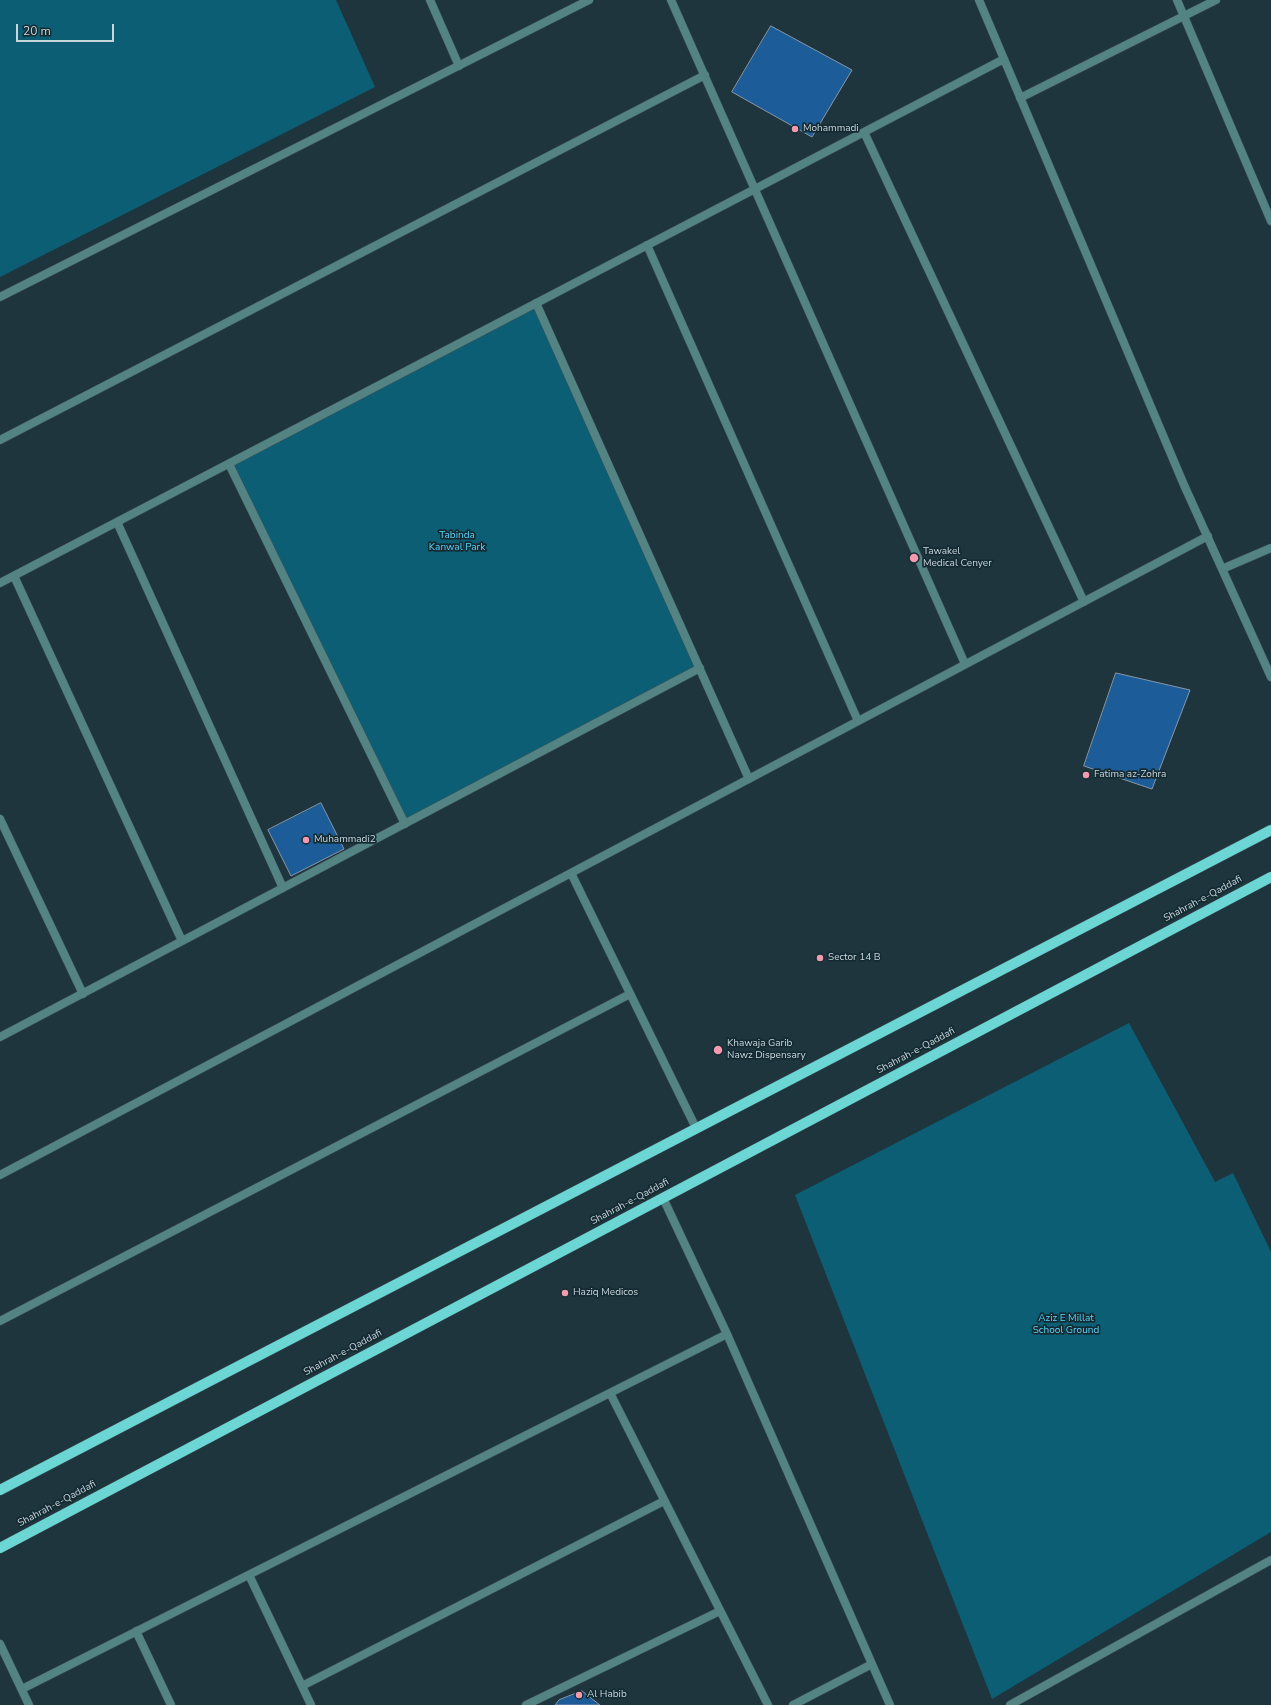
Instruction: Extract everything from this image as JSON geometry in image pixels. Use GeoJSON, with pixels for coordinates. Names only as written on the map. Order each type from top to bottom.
{"type":"FeatureCollection","features":[{"type":"Feature","properties":{"kind":"main road"},"geometry":{"type":"LineString","coordinates":[[0,1490],[1271,830]]}},
{"type":"Feature","properties":{"kind":"main road","name":"Shahrah-e-Qaddafi"},"geometry":{"type":"LineString","coordinates":[[0,1548],[1271,877]]}},
{"type":"Feature","properties":{"kind":"street"},"geometry":{"type":"LineString","coordinates":[[430,0],[459,66]]}},
{"type":"Feature","properties":{"kind":"street"},"geometry":{"type":"LineString","coordinates":[[0,297],[589,0]]}},
{"type":"Feature","properties":{"kind":"street"},"geometry":{"type":"LineString","coordinates":[[671,0],[965,664]]}},
{"type":"Feature","properties":{"kind":"street"},"geometry":{"type":"LineString","coordinates":[[979,0],[1184,485],[1271,677]]}},
{"type":"Feature","properties":{"kind":"street"},"geometry":{"type":"LineString","coordinates":[[1177,0],[1271,222]]}},
{"type":"Feature","properties":{"kind":"street"},"geometry":{"type":"LineString","coordinates":[[1020,98],[1216,0]]}},
{"type":"Feature","properties":{"kind":"street"},"geometry":{"type":"LineString","coordinates":[[0,583],[1004,59]]}},
{"type":"Feature","properties":{"kind":"street"},"geometry":{"type":"LineString","coordinates":[[0,440],[705,75]]}},
{"type":"Feature","properties":{"kind":"street"},"geometry":{"type":"LineString","coordinates":[[864,132],[1084,602]]}},
{"type":"Feature","properties":{"kind":"street"},"geometry":{"type":"LineString","coordinates":[[647,245],[858,721]]}},
{"type":"Feature","properties":{"kind":"street"},"geometry":{"type":"LineString","coordinates":[[536,303],[749,779]]}},
{"type":"Feature","properties":{"kind":"street"},"geometry":{"type":"LineString","coordinates":[[228,464],[405,824]]}},
{"type":"Feature","properties":{"kind":"street"},"geometry":{"type":"LineString","coordinates":[[117,522],[283,888]]}},
{"type":"Feature","properties":{"kind":"street"},"geometry":{"type":"LineString","coordinates":[[0,1175],[1208,536]]}},
{"type":"Feature","properties":{"kind":"street"},"geometry":{"type":"LineString","coordinates":[[1222,569],[1271,548]]}},
{"type":"Feature","properties":{"kind":"street"},"geometry":{"type":"LineString","coordinates":[[14,576],[182,941]]}},
{"type":"Feature","properties":{"kind":"street"},"geometry":{"type":"LineString","coordinates":[[0,1037],[700,668]]}},
{"type":"Feature","properties":{"kind":"street"},"geometry":{"type":"LineString","coordinates":[[0,819],[83,994]]}},
{"type":"Feature","properties":{"kind":"street"},"geometry":{"type":"LineString","coordinates":[[571,873],[696,1128]]}},
{"type":"Feature","properties":{"kind":"street"},"geometry":{"type":"LineString","coordinates":[[0,1321],[630,994]]}},
{"type":"Feature","properties":{"kind":"street"},"geometry":{"type":"LineString","coordinates":[[663,1198],[727,1334],[890,1705]]}},
{"type":"Feature","properties":{"kind":"street"},"geometry":{"type":"LineString","coordinates":[[22,1689],[727,1334]]}},
{"type":"Feature","properties":{"kind":"street"},"geometry":{"type":"LineString","coordinates":[[610,1393],[768,1705]]}},
{"type":"Feature","properties":{"kind":"street"},"geometry":{"type":"LineString","coordinates":[[302,1686],[664,1501]]}},
{"type":"Feature","properties":{"kind":"street"},"geometry":{"type":"LineString","coordinates":[[1010,1705],[1271,1560]]}},
{"type":"Feature","properties":{"kind":"street"},"geometry":{"type":"LineString","coordinates":[[249,1574],[311,1705]]}},
{"type":"Feature","properties":{"kind":"street"},"geometry":{"type":"LineString","coordinates":[[526,1705],[720,1611]]}},
{"type":"Feature","properties":{"kind":"street"},"geometry":{"type":"LineString","coordinates":[[136,1631],[171,1705]]}},
{"type":"Feature","properties":{"kind":"street"},"geometry":{"type":"LineString","coordinates":[[0,1644],[29,1705]]}},
{"type":"Feature","properties":{"kind":"street"},"geometry":{"type":"LineString","coordinates":[[793,1705],[872,1664]]}},
{"type":"Feature","properties":{"kind":"green space"},"geometry":{"type":"Polygon","coordinates":[[[0,0],[336,0],[375,87],[0,277],[0,0]]]}},
{"type":"Feature","properties":{"kind":"green space","name":"Tabinda Kanwal Park"},"geometry":{"type":"Polygon","coordinates":[[[536,303],[700,668],[405,824],[229,464],[536,303]]]}},
{"type":"Feature","properties":{"kind":"green space","name":"Aziz E Millat School Ground"},"geometry":{"type":"Polygon","coordinates":[[[1129,1023],[1215,1182],[1233,1173],[1271,1252],[1271,1532],[992,1699],[795,1195],[1129,1023]]]}},
{"type":"Feature","properties":{"kind":"building"},"geometry":{"type":"Polygon","coordinates":[[[771,26],[852,70],[812,137],[732,92],[771,26]]]}},
{"type":"Feature","properties":{"kind":"building"},"geometry":{"type":"Polygon","coordinates":[[[1116,673],[1190,690],[1152,789],[1084,766],[1116,673]]]}},
{"type":"Feature","properties":{"kind":"building","name":"Muhammadi2"},"geometry":{"type":"Polygon","coordinates":[[[321,803],[344,849],[291,876],[268,830],[321,803]]]}},
{"type":"Feature","properties":{"kind":"building","name":"Al Habib"},"geometry":{"type":"Polygon","coordinates":[[[582,1691],[600,1705],[555,1705],[559,1700],[582,1691]]]}},
{"type":"Feature","properties":{"kind":"place","name":"Mohammadi"},"geometry":{"type":"Point","coordinates":[795,129]}},
{"type":"Feature","properties":{"kind":"place","name":"Tawakel Medical Cenyer"},"geometry":{"type":"Point","coordinates":[914,558]}},
{"type":"Feature","properties":{"kind":"place","name":"Fatima az-Zohra"},"geometry":{"type":"Point","coordinates":[1086,775]}},
{"type":"Feature","properties":{"kind":"place","name":"Muhammadi2"},"geometry":{"type":"Point","coordinates":[306,840]}},
{"type":"Feature","properties":{"kind":"place","name":"Sector 14 B"},"geometry":{"type":"Point","coordinates":[820,958]}},
{"type":"Feature","properties":{"kind":"place","name":"Khawaja Garib Nawz Dispensary"},"geometry":{"type":"Point","coordinates":[718,1050]}},
{"type":"Feature","properties":{"kind":"place","name":"Haziq Medicos"},"geometry":{"type":"Point","coordinates":[565,1293]}},
{"type":"Feature","properties":{"kind":"place","name":"Al Habib"},"geometry":{"type":"Point","coordinates":[579,1695]}}]}
